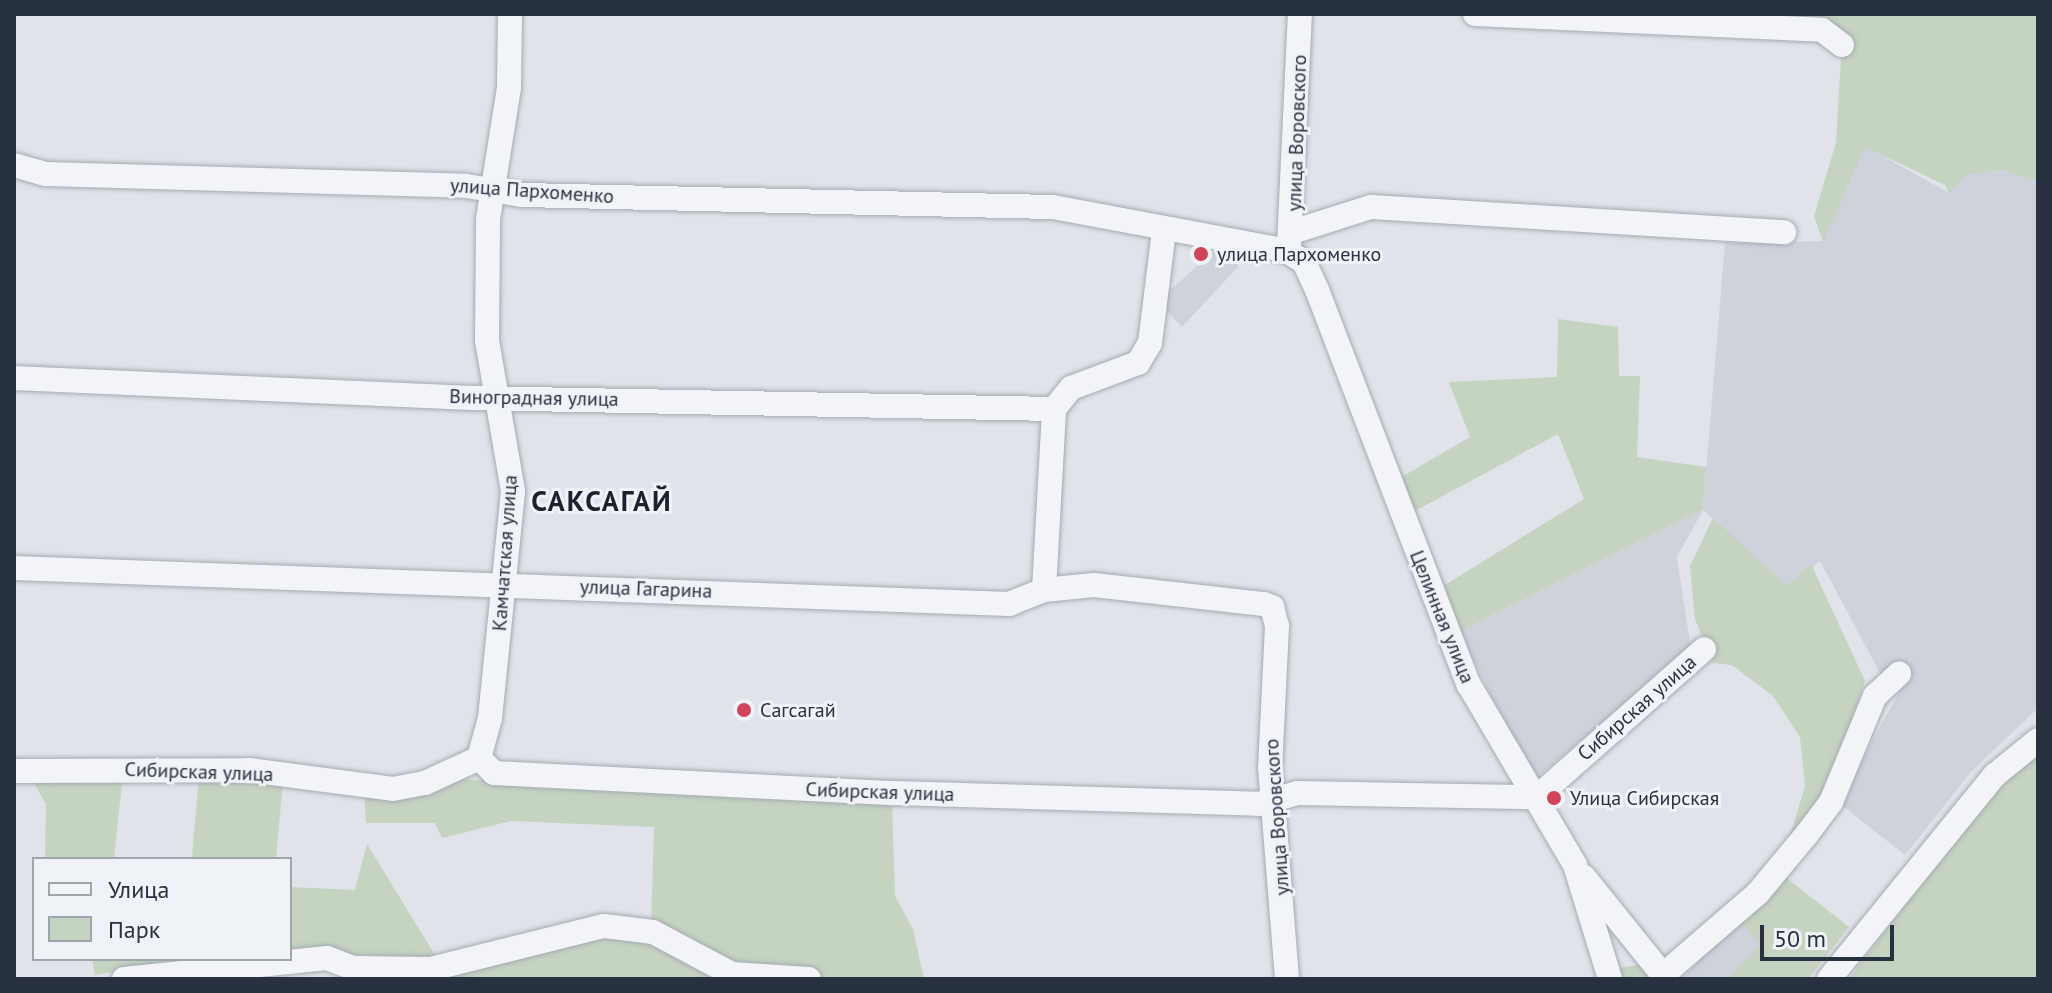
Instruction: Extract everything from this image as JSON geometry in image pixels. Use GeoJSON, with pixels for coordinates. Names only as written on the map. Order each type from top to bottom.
{"type":"FeatureCollection","features":[{"type":"Feature","properties":{"kind":"street","name":"Камчатская улица"},"geometry":{"type":"LineString","coordinates":[[479,758],[505,583],[513,481],[494,398],[487,340],[494,192],[510,14]]}},
{"type":"Feature","properties":{"kind":"street","name":"улица Воровского"},"geometry":{"type":"LineString","coordinates":[[1290,241],[1300,14]]}},
{"type":"Feature","properties":{"kind":"street"},"geometry":{"type":"LineString","coordinates":[[1475,14],[1822,30],[1842,45]]}},
{"type":"Feature","properties":{"kind":"street","name":"улица Пархоменко"},"geometry":{"type":"LineString","coordinates":[[14,165],[46,174],[494,192],[1053,207],[1164,231],[1290,241],[1371,207],[1784,232]]}},
{"type":"Feature","properties":{"kind":"street"},"geometry":{"type":"LineString","coordinates":[[1044,590],[1054,409],[1071,388],[1138,363],[1150,343],[1164,231]]}},
{"type":"Feature","properties":{"kind":"street","name":"Целинная улица"},"geometry":{"type":"LineString","coordinates":[[1290,241],[1317,290],[1469,685],[1575,865],[1610,979]]}},
{"type":"Feature","properties":{"kind":"street","name":"Виноградная улица"},"geometry":{"type":"LineString","coordinates":[[14,378],[494,398],[1054,409]]}},
{"type":"Feature","properties":{"kind":"street","name":"улица Гагарина"},"geometry":{"type":"LineString","coordinates":[[14,568],[505,583],[1009,604],[1044,590],[1094,585],[1272,607]]}},
{"type":"Feature","properties":{"kind":"street","name":"улица Воровского"},"geometry":{"type":"LineString","coordinates":[[1272,607],[1270,767],[1276,798],[1287,979]]}},
{"type":"Feature","properties":{"kind":"street","name":"Сибирская улица"},"geometry":{"type":"LineString","coordinates":[[14,771],[249,770],[393,789],[425,783],[479,758],[494,773],[926,794],[1259,804],[1276,798],[1537,797],[1704,649]]}},
{"type":"Feature","properties":{"kind":"street"},"geometry":{"type":"LineString","coordinates":[[1575,865],[1665,977],[1758,893],[1807,834],[1831,802],[1875,696],[1899,674]]}},
{"type":"Feature","properties":{"kind":"street"},"geometry":{"type":"LineString","coordinates":[[1829,979],[1995,775],[2038,740]]}},
{"type":"Feature","properties":{"kind":"street"},"geometry":{"type":"LineString","coordinates":[[124,979],[327,958],[351,974],[431,969],[604,926],[653,932],[732,974],[809,979]]}},
{"type":"Feature","properties":{"kind":"shaded area"},"geometry":{"type":"Polygon","coordinates":[[[1865,146],[1949,193],[1965,175],[2003,170],[2038,182],[2038,708],[1971,772],[1905,855],[1839,803],[1906,679],[1880,673],[1820,561],[1787,586],[1703,510],[1677,557],[1691,649],[1534,779],[1459,632],[1703,509],[1725,243],[1823,241],[1865,146]]]}},
{"type":"Feature","properties":{"kind":"shaded area"},"geometry":{"type":"Polygon","coordinates":[[[1218,247],[1238,250],[1238,267],[1182,327],[1164,308],[1165,295],[1218,247]]]}},
{"type":"Feature","properties":{"kind":"shaded area"},"geometry":{"type":"Polygon","coordinates":[[[1739,919],[1761,945],[1727,979],[1682,979],[1739,919]]]}},
{"type":"Feature","properties":{"kind":"green space"},"geometry":{"type":"Polygon","coordinates":[[[1723,14],[2038,14],[2038,182],[2003,170],[1965,175],[1949,194],[1945,185],[1865,147],[1823,242],[1814,216],[1836,143],[1841,58],[1834,41],[1723,14]]]}},
{"type":"Feature","properties":{"kind":"green space"},"geometry":{"type":"Polygon","coordinates":[[[1558,319],[1618,327],[1619,376],[1640,376],[1637,457],[1706,467],[1703,509],[1459,632],[1440,588],[1584,499],[1558,434],[1413,512],[1400,478],[1470,437],[1449,382],[1557,377],[1558,319]]]}},
{"type":"Feature","properties":{"kind":"green space"},"geometry":{"type":"Polygon","coordinates":[[[1713,518],[1787,586],[1811,564],[1865,681],[1826,795],[1789,839],[1805,786],[1800,737],[1773,696],[1732,665],[1712,663],[1695,619],[1690,566],[1713,518]]]}},
{"type":"Feature","properties":{"kind":"green space"},"geometry":{"type":"Polygon","coordinates":[[[2038,749],[2038,979],[1849,979],[1994,786],[2038,749]]]}},
{"type":"Feature","properties":{"kind":"green space"},"geometry":{"type":"Polygon","coordinates":[[[123,773],[114,857],[45,857],[46,804],[31,778],[123,773]]]}},
{"type":"Feature","properties":{"kind":"green space"},"geometry":{"type":"Polygon","coordinates":[[[199,776],[283,783],[276,857],[192,857],[199,776]]]}},
{"type":"Feature","properties":{"kind":"green space"},"geometry":{"type":"Polygon","coordinates":[[[458,779],[892,804],[895,896],[913,929],[924,979],[427,979],[651,928],[654,827],[511,821],[442,838],[435,823],[366,823],[364,795],[458,779]]]}},
{"type":"Feature","properties":{"kind":"green space"},"geometry":{"type":"Polygon","coordinates":[[[367,844],[438,960],[292,950],[292,887],[355,890],[367,844]]]}},
{"type":"Feature","properties":{"kind":"green space"},"geometry":{"type":"Polygon","coordinates":[[[1784,876],[1849,927],[1808,979],[1727,979],[1760,945],[1739,919],[1784,876]]]}},
{"type":"Feature","properties":{"kind":"green space"},"geometry":{"type":"Polygon","coordinates":[[[92,961],[181,961],[95,975],[92,961]]]}},
{"type":"Feature","properties":{"kind":"green space"},"geometry":{"type":"Polygon","coordinates":[[[1638,965],[1653,979],[1618,979],[1619,968],[1638,965]]]}},
{"type":"Feature","properties":{"kind":"place","name":"улица Пархоменко"},"geometry":{"type":"Point","coordinates":[1201,254]}},
{"type":"Feature","properties":{"kind":"place","name":"Сагсагай"},"geometry":{"type":"Point","coordinates":[744,710]}},
{"type":"Feature","properties":{"kind":"place","name":"Улица Сибирская"},"geometry":{"type":"Point","coordinates":[1554,798]}},
{"type":"Feature","properties":{"kind":"district","name":"САКСАГАЙ"},"geometry":{"type":"Point","coordinates":[602,501]}}]}
